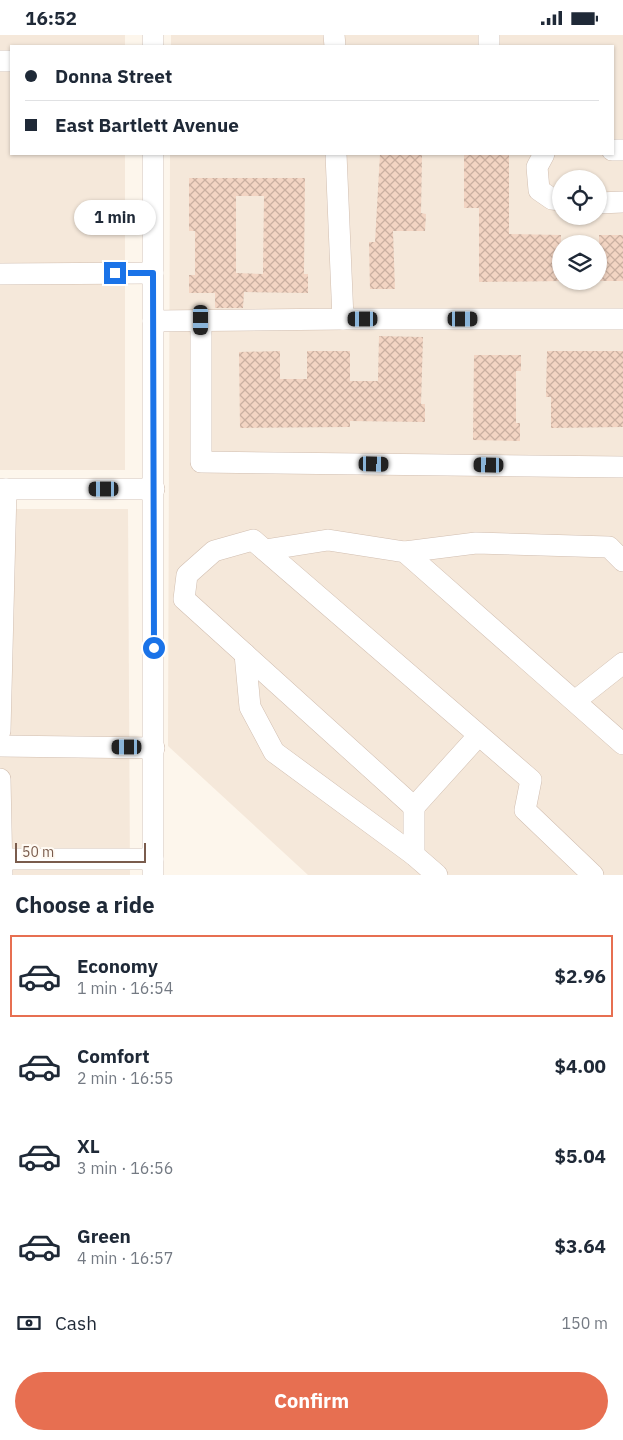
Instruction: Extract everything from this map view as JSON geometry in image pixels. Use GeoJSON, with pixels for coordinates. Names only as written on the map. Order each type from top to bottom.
{"type":"FeatureCollection","features":[{"type":"Feature","properties":{"kind":"street"},"geometry":{"type":"LineString","coordinates":[[0,779],[1,865],[153,867],[154,489],[152,155]]}},
{"type":"Feature","properties":{"kind":"street"},"geometry":{"type":"LineString","coordinates":[[336,155],[343,319]]}},
{"type":"Feature","properties":{"kind":"street"},"geometry":{"type":"LineString","coordinates":[[544,155],[538,167],[539,190],[552,199]]}},
{"type":"Feature","properties":{"kind":"street"},"geometry":{"type":"LineString","coordinates":[[607,203],[623,203]]}},
{"type":"Feature","properties":{"kind":"street"},"geometry":{"type":"LineString","coordinates":[[0,274],[153,273]]}},
{"type":"Feature","properties":{"kind":"street"},"geometry":{"type":"LineString","coordinates":[[153,321],[623,319]]}},
{"type":"Feature","properties":{"kind":"street"},"geometry":{"type":"LineString","coordinates":[[201,320],[201,462],[623,467]]}},
{"type":"Feature","properties":{"kind":"street"},"geometry":{"type":"LineString","coordinates":[[0,731],[3,489],[154,489]]}},
{"type":"Feature","properties":{"kind":"street"},"geometry":{"type":"LineString","coordinates":[[414,807],[184,599],[187,575],[214,551],[254,540],[531,780],[525,810],[592,875]]}},
{"type":"Feature","properties":{"kind":"street"},"geometry":{"type":"LineString","coordinates":[[265,550],[328,540],[405,552],[476,543],[609,547],[623,561]]}},
{"type":"Feature","properties":{"kind":"street"},"geometry":{"type":"LineString","coordinates":[[405,552],[623,744]]}},
{"type":"Feature","properties":{"kind":"street"},"geometry":{"type":"LineString","coordinates":[[245,654],[250,707],[274,752],[414,855],[431,873]]}},
{"type":"Feature","properties":{"kind":"street"},"geometry":{"type":"LineString","coordinates":[[575,701],[623,663]]}},
{"type":"Feature","properties":{"kind":"street"},"geometry":{"type":"LineString","coordinates":[[414,855],[414,807],[479,735]]}},
{"type":"Feature","properties":{"kind":"street"},"geometry":{"type":"LineString","coordinates":[[0,747],[154,748]]}},
{"type":"Feature","properties":{"kind":"shaded area"},"geometry":{"type":"Polygon","coordinates":[[[0,35],[125,35],[125,45],[10,45],[10,155],[125,155],[125,470],[0,470],[0,35]]]}},
{"type":"Feature","properties":{"kind":"shaded area"},"geometry":{"type":"Polygon","coordinates":[[[171,35],[623,35],[623,875],[308,875],[168,746],[170,155],[614,155],[614,45],[171,45],[171,35]]]}},
{"type":"Feature","properties":{"kind":"shaded area"},"geometry":{"type":"Polygon","coordinates":[[[0,509],[128,509],[130,875],[0,875],[0,509]]]}},
{"type":"Feature","properties":{"kind":"building"},"geometry":{"type":"Polygon","coordinates":[[[380,155],[422,155],[421,213],[426,214],[425,231],[393,231],[395,289],[370,289],[369,242],[375,242],[380,155]]]}},
{"type":"Feature","properties":{"kind":"building"},"geometry":{"type":"Polygon","coordinates":[[[464,155],[509,155],[509,234],[561,235],[552,235],[552,281],[479,282],[479,208],[464,208],[464,155]]]}},
{"type":"Feature","properties":{"kind":"building"},"geometry":{"type":"Polygon","coordinates":[[[189,178],[305,178],[304,274],[308,274],[308,293],[244,292],[243,308],[215,308],[215,293],[189,293],[189,275],[195,275],[195,231],[189,231],[189,178]],[[236,196],[236,273],[263,274],[264,196],[236,196]]]}},
{"type":"Feature","properties":{"kind":"building"},"geometry":{"type":"Polygon","coordinates":[[[607,235],[623,235],[623,281],[607,281],[607,235]]]}},
{"type":"Feature","properties":{"kind":"building"},"geometry":{"type":"Polygon","coordinates":[[[379,336],[423,337],[421,404],[425,404],[425,422],[350,421],[350,427],[240,428],[239,352],[280,351],[280,379],[307,379],[307,351],[350,351],[350,381],[378,381],[379,336]]]}},
{"type":"Feature","properties":{"kind":"building"},"geometry":{"type":"Polygon","coordinates":[[[547,351],[623,351],[623,427],[551,428],[551,397],[546,397],[547,351]]]}},
{"type":"Feature","properties":{"kind":"building"},"geometry":{"type":"Polygon","coordinates":[[[474,355],[521,355],[521,371],[516,371],[516,423],[520,423],[520,441],[473,440],[474,355]]]}},
{"type":"Feature","properties":{"kind":"route"},"geometry":{"type":"LineString","coordinates":[[115,273],[153,273],[154,648]]}}]}
